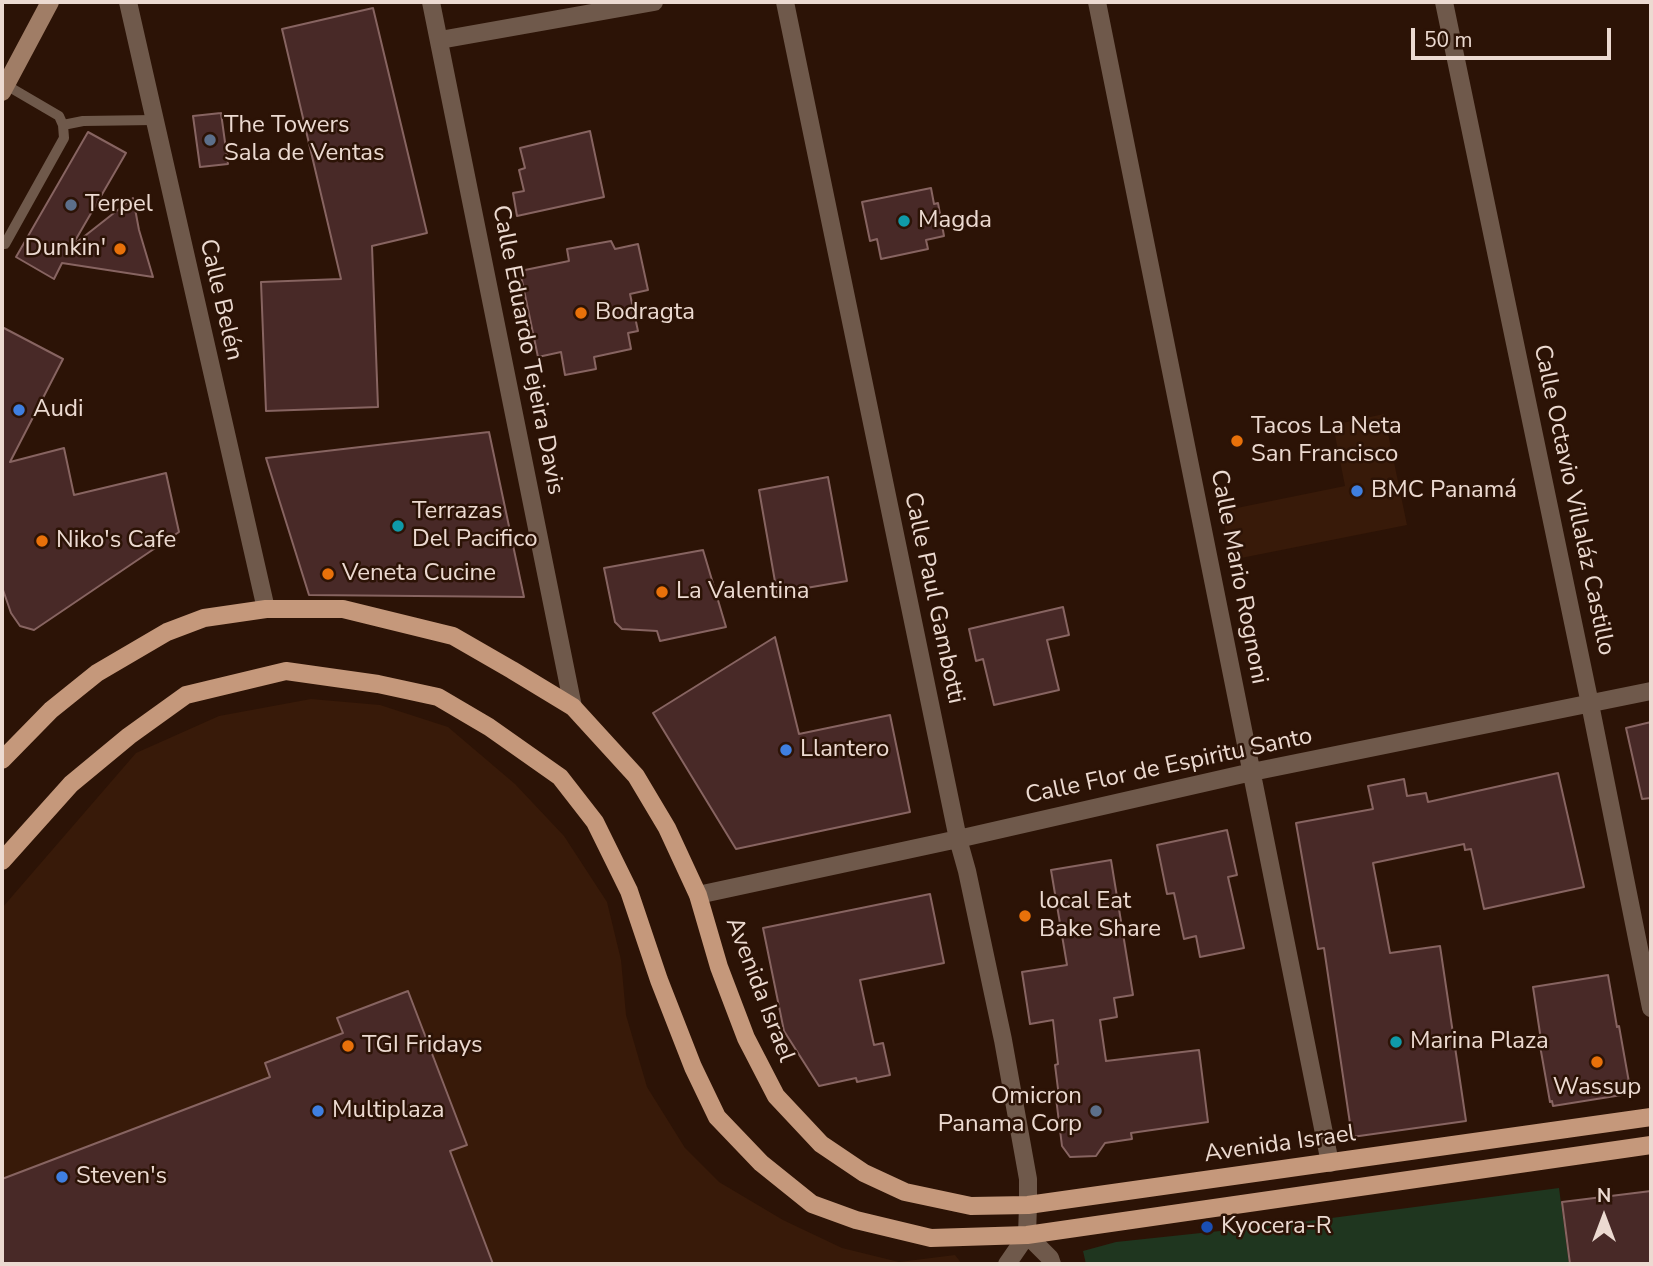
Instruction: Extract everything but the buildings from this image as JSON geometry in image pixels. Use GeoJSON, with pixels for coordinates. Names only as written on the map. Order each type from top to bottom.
{"type":"FeatureCollection","features":[{"type":"Feature","properties":{"kind":"main road"},"geometry":{"type":"LineString","coordinates":[[4,88],[50,2]]}},
{"type":"Feature","properties":{"kind":"main road","name":"Avenida Israel"},"geometry":{"type":"LineString","coordinates":[[2,760],[51,710],[97,673],[167,632],[204,618],[266,609],[343,609],[453,636],[573,708],[636,776],[667,828],[698,895],[719,967],[746,1038],[776,1096],[821,1144],[864,1173],[905,1192],[971,1206],[1028,1205],[1651,1117]]}},
{"type":"Feature","properties":{"kind":"main road"},"geometry":{"type":"LineString","coordinates":[[2,861],[71,784],[129,736],[186,695],[286,671],[378,684],[438,697],[489,727],[560,777],[595,822],[629,891],[659,980],[693,1067],[717,1117],[761,1163],[812,1204],[856,1220],[930,1238],[1027,1236],[1651,1144]]}},
{"type":"Feature","properties":{"kind":"street","name":"Calle Belén"},"geometry":{"type":"LineString","coordinates":[[128,2],[266,609]]}},
{"type":"Feature","properties":{"kind":"street","name":"Calle Eduardo Tejeira Davis"},"geometry":{"type":"LineString","coordinates":[[431,2],[573,708]]}},
{"type":"Feature","properties":{"kind":"street"},"geometry":{"type":"LineString","coordinates":[[440,40],[654,2]]}},
{"type":"Feature","properties":{"kind":"street","name":"Calle Paul Gambotti"},"geometry":{"type":"LineString","coordinates":[[785,2],[958,839],[1003,1040],[1028,1179],[1027,1236]]}},
{"type":"Feature","properties":{"kind":"street","name":"Calle Mario Rognoni"},"geometry":{"type":"LineString","coordinates":[[1097,2],[1330,1163]]}},
{"type":"Feature","properties":{"kind":"street","name":"Calle Octavio Villaláz Castillo"},"geometry":{"type":"LineString","coordinates":[[1444,2],[1651,1008]]}},
{"type":"Feature","properties":{"kind":"street","name":"Calle Flor de Espiritu Santo"},"geometry":{"type":"LineString","coordinates":[[698,895],[1252,772],[1651,691]]}},
{"type":"Feature","properties":{"kind":"street"},"geometry":{"type":"LineString","coordinates":[[1007,1264],[1027,1236],[1050,1258],[1052,1264]]}},
{"type":"Feature","properties":{"kind":"lane"},"geometry":{"type":"LineString","coordinates":[[2,244],[5,244],[64,138],[63,125],[58,116],[4,88]]}},
{"type":"Feature","properties":{"kind":"lane"},"geometry":{"type":"LineString","coordinates":[[63,125],[83,121],[154,120]]}},
{"type":"Feature","properties":{"kind":"shaded area"},"geometry":{"type":"Polygon","coordinates":[[[1384,414],[1407,525],[1231,560],[1222,511],[1345,486],[1333,425],[1384,414]]]}},
{"type":"Feature","properties":{"kind":"shaded area"},"geometry":{"type":"Polygon","coordinates":[[[311,699],[380,705],[448,727],[515,784],[564,836],[607,902],[621,960],[626,1015],[647,1087],[685,1148],[719,1182],[783,1220],[842,1248],[899,1262],[955,1255],[962,1264],[2,1264],[2,908],[136,753],[219,716],[311,699]]]}},
{"type":"Feature","properties":{"kind":"green space"},"geometry":{"type":"Polygon","coordinates":[[[1559,1188],[1569,1264],[1086,1264],[1083,1251],[1116,1242],[1286,1224],[1559,1188]]]}},
{"type":"Feature","properties":{"kind":"place","name":"The Towers Sala de Ventas"},"geometry":{"type":"Point","coordinates":[210,140]}},
{"type":"Feature","properties":{"kind":"place","name":"Terpel"},"geometry":{"type":"Point","coordinates":[71,205]}},
{"type":"Feature","properties":{"kind":"place","name":"Magda"},"geometry":{"type":"Point","coordinates":[904,221]}},
{"type":"Feature","properties":{"kind":"place","name":"Dunkin'"},"geometry":{"type":"Point","coordinates":[120,249]}},
{"type":"Feature","properties":{"kind":"place","name":"Bodragta"},"geometry":{"type":"Point","coordinates":[581,313]}},
{"type":"Feature","properties":{"kind":"place","name":"Audi"},"geometry":{"type":"Point","coordinates":[19,410]}},
{"type":"Feature","properties":{"kind":"place","name":"Tacos La Neta San Francisco"},"geometry":{"type":"Point","coordinates":[1237,441]}},
{"type":"Feature","properties":{"kind":"place","name":"BMC Panamá"},"geometry":{"type":"Point","coordinates":[1357,491]}},
{"type":"Feature","properties":{"kind":"place","name":"Terrazas Del Pacifico"},"geometry":{"type":"Point","coordinates":[398,526]}},
{"type":"Feature","properties":{"kind":"place","name":"Niko's Cafe"},"geometry":{"type":"Point","coordinates":[42,541]}},
{"type":"Feature","properties":{"kind":"place","name":"Veneta Cucine"},"geometry":{"type":"Point","coordinates":[328,574]}},
{"type":"Feature","properties":{"kind":"place","name":"La Valentina"},"geometry":{"type":"Point","coordinates":[662,592]}},
{"type":"Feature","properties":{"kind":"place","name":"Llantero"},"geometry":{"type":"Point","coordinates":[786,750]}},
{"type":"Feature","properties":{"kind":"place","name":"local Eat Bake Share"},"geometry":{"type":"Point","coordinates":[1025,916]}},
{"type":"Feature","properties":{"kind":"place","name":"Marina Plaza"},"geometry":{"type":"Point","coordinates":[1396,1042]}},
{"type":"Feature","properties":{"kind":"place","name":"TGI Fridays"},"geometry":{"type":"Point","coordinates":[348,1046]}},
{"type":"Feature","properties":{"kind":"place","name":"Wassup"},"geometry":{"type":"Point","coordinates":[1597,1062]}},
{"type":"Feature","properties":{"kind":"place","name":"Multiplaza"},"geometry":{"type":"Point","coordinates":[318,1111]}},
{"type":"Feature","properties":{"kind":"place","name":"Omicron Panama Corp"},"geometry":{"type":"Point","coordinates":[1096,1111]}},
{"type":"Feature","properties":{"kind":"place","name":"Steven's"},"geometry":{"type":"Point","coordinates":[62,1177]}},
{"type":"Feature","properties":{"kind":"place","name":"Kyocera-R"},"geometry":{"type":"Point","coordinates":[1207,1227]}}]}
